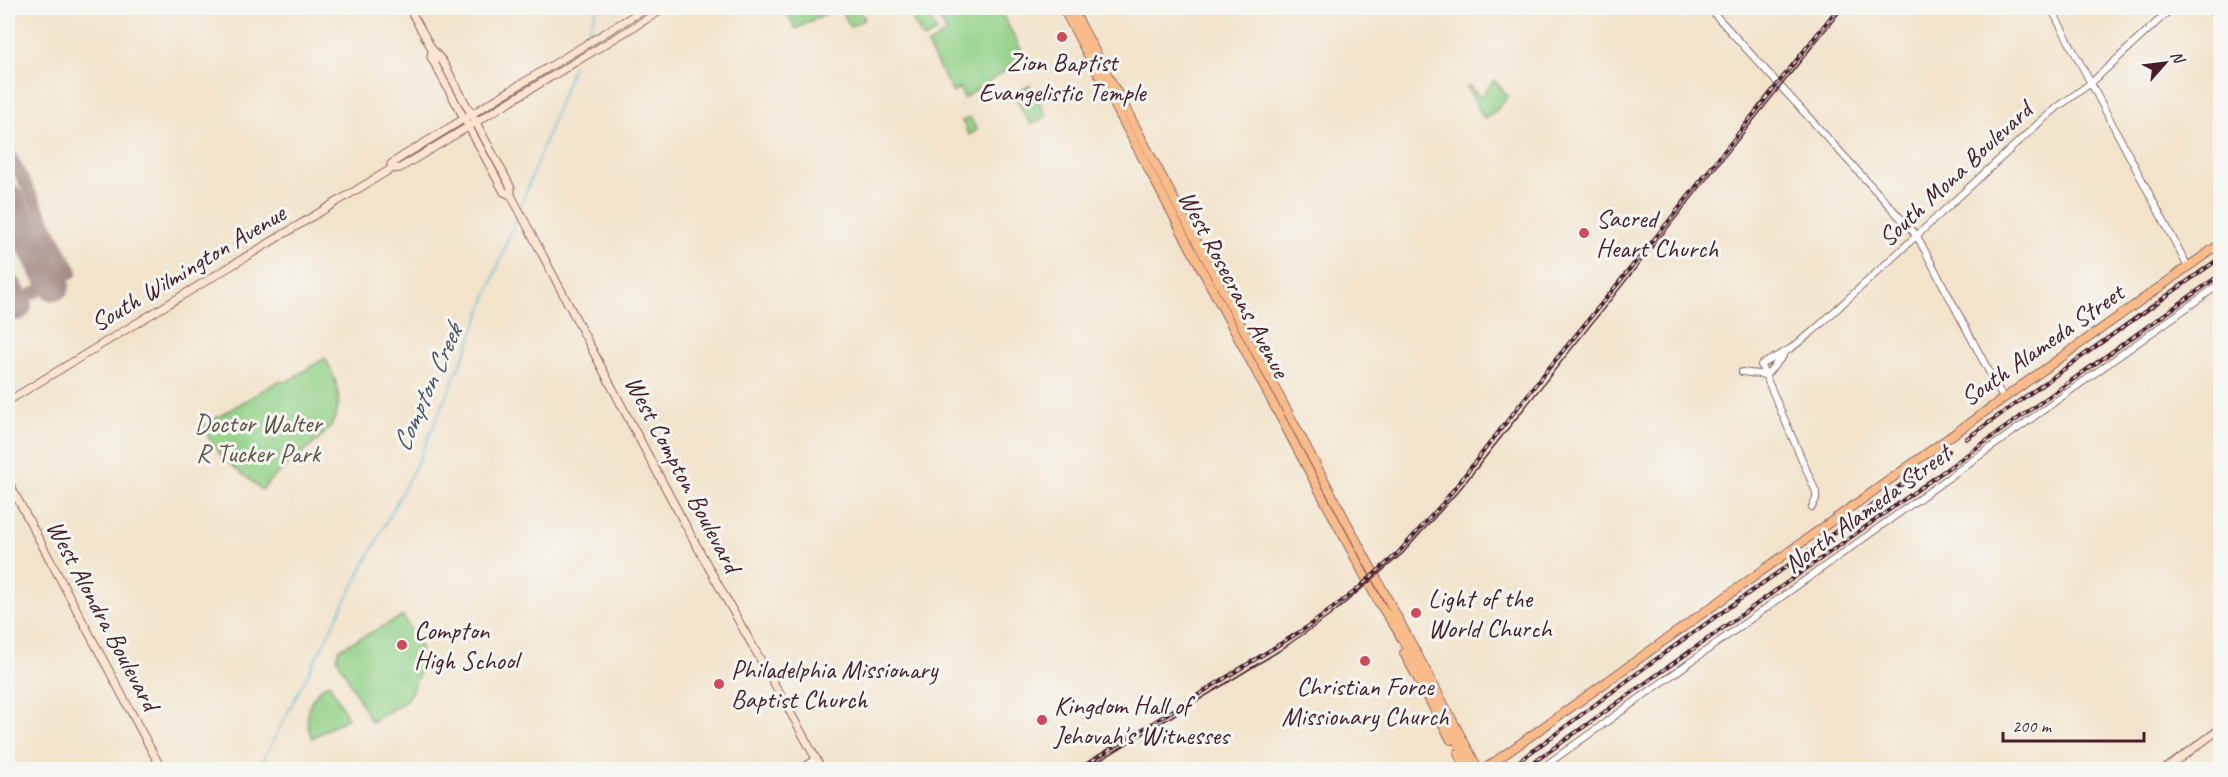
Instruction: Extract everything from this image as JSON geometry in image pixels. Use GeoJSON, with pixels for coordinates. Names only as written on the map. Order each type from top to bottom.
{"type":"FeatureCollection","features":[{"type":"Feature","properties":{"kind":"main road","name":"West Compton Boulevard"},"geometry":{"type":"LineString","coordinates":[[409,8],[432,49],[443,62],[467,116],[511,188],[513,199],[728,603],[822,770]]}},
{"type":"Feature","properties":{"kind":"main road","name":"South Wilmington Avenue"},"geometry":{"type":"LineString","coordinates":[[391,169],[391,164],[467,116],[646,8]]}},
{"type":"Feature","properties":{"kind":"main road","name":"South Wilmington Avenue"},"geometry":{"type":"LineString","coordinates":[[8,401],[391,169],[400,168],[665,8]]}},
{"type":"Feature","properties":{"kind":"main road","name":"West Rosecrans Avenue"},"geometry":{"type":"LineString","coordinates":[[1063,8],[1379,603]]}},
{"type":"Feature","properties":{"kind":"main road","name":"West Rosecrans Avenue"},"geometry":{"type":"LineString","coordinates":[[1072,8],[1386,596]]}},
{"type":"Feature","properties":{"kind":"main road"},"geometry":{"type":"LineString","coordinates":[[2211,8],[2220,25]]}},
{"type":"Feature","properties":{"kind":"main road","name":"South Alameda Street"},"geometry":{"type":"LineString","coordinates":[[1829,523],[2220,244]]}},
{"type":"Feature","properties":{"kind":"main road","name":"West Alondra Boulevard"},"geometry":{"type":"LineString","coordinates":[[8,481],[162,770]]}},
{"type":"Feature","properties":{"kind":"main road","name":"North Alameda Street"},"geometry":{"type":"LineString","coordinates":[[1482,769],[1829,523]]}},
{"type":"Feature","properties":{"kind":"main road"},"geometry":{"type":"LineString","coordinates":[[1386,596],[1401,617],[1482,769]]}},
{"type":"Feature","properties":{"kind":"main road"},"geometry":{"type":"LineString","coordinates":[[1386,596],[1473,770]]}},
{"type":"Feature","properties":{"kind":"main road"},"geometry":{"type":"LineString","coordinates":[[1379,603],[1482,769]]}},
{"type":"Feature","properties":{"kind":"main road"},"geometry":{"type":"LineString","coordinates":[[1379,603],[1466,770]]}},
{"type":"Feature","properties":{"kind":"main road"},"geometry":{"type":"LineString","coordinates":[[2164,770],[2220,729]]}},
{"type":"Feature","properties":{"kind":"street"},"geometry":{"type":"LineString","coordinates":[[1709,8],[1917,236],[2003,398]]}},
{"type":"Feature","properties":{"kind":"street"},"geometry":{"type":"LineString","coordinates":[[2051,8],[2188,267]]}},
{"type":"Feature","properties":{"kind":"street","name":"South Mona Boulevard"},"geometry":{"type":"LineString","coordinates":[[1766,375],[1761,365],[1785,353],[1812,332],[2053,111],[2091,83],[2172,8]]}},
{"type":"Feature","properties":{"kind":"street","name":"North Alameda Street"},"geometry":{"type":"LineString","coordinates":[[1539,770],[2220,284]]}},
{"type":"Feature","properties":{"kind":"street"},"geometry":{"type":"LineString","coordinates":[[1766,375],[1785,353]]}},
{"type":"Feature","properties":{"kind":"street"},"geometry":{"type":"LineString","coordinates":[[1743,372],[1766,375]]}},
{"type":"Feature","properties":{"kind":"street"},"geometry":{"type":"LineString","coordinates":[[1766,375],[1816,492],[1816,500],[1812,507]]}},
{"type":"Feature","properties":{"kind":"street"},"geometry":{"type":"LineString","coordinates":[[798,770],[817,759]]}},
{"type":"Feature","properties":{"kind":"green space"},"geometry":{"type":"Polygon","coordinates":[[[784,8],[835,8],[796,29],[784,8]]]}},
{"type":"Feature","properties":{"kind":"green space"},"geometry":{"type":"Polygon","coordinates":[[[858,8],[865,19],[850,27],[841,9],[858,8]]]}},
{"type":"Feature","properties":{"kind":"green space"},"geometry":{"type":"Polygon","coordinates":[[[933,8],[999,8],[1025,57],[964,98],[959,88],[953,93],[927,45],[947,33],[933,8]]]}},
{"type":"Feature","properties":{"kind":"green space"},"geometry":{"type":"Polygon","coordinates":[[[927,13],[937,32],[923,39],[913,21],[927,13]]]}},
{"type":"Feature","properties":{"kind":"green space"},"geometry":{"type":"Polygon","coordinates":[[[1494,80],[1508,96],[1496,111],[1484,118],[1467,87],[1469,86],[1481,97],[1494,80]]]}},
{"type":"Feature","properties":{"kind":"green space"},"geometry":{"type":"Polygon","coordinates":[[[1030,85],[1047,116],[1031,125],[1013,94],[1030,85]]]}},
{"type":"Feature","properties":{"kind":"green space"},"geometry":{"type":"Polygon","coordinates":[[[970,117],[977,130],[969,135],[962,121],[970,117]]]}},
{"type":"Feature","properties":{"kind":"green space","name":"Doctor Walter R Tucker Park"},"geometry":{"type":"Polygon","coordinates":[[[325,358],[336,383],[338,404],[334,420],[324,434],[277,474],[262,490],[223,458],[201,427],[277,382],[288,381],[325,358]]]}},
{"type":"Feature","properties":{"kind":"green space"},"geometry":{"type":"Polygon","coordinates":[[[403,616],[420,646],[419,673],[411,693],[403,703],[371,722],[337,658],[339,649],[403,616]]]}},
{"type":"Feature","properties":{"kind":"green space"},"geometry":{"type":"Polygon","coordinates":[[[329,683],[348,718],[312,738],[308,722],[309,707],[316,693],[329,683]]]}},
{"type":"Feature","properties":{"kind":"green space"},"geometry":{"type":"Polygon","coordinates":[[[280,763],[326,768],[279,769],[280,763]]]}},
{"type":"Feature","properties":{"kind":"waterway","name":"Compton Creek"},"geometry":{"type":"LineString","coordinates":[[581,45],[598,8]]}},
{"type":"Feature","properties":{"kind":"waterway","name":"Compton Creek"},"geometry":{"type":"LineString","coordinates":[[520,208],[573,66]]}},
{"type":"Feature","properties":{"kind":"waterway","name":"Compton Creek"},"geometry":{"type":"LineString","coordinates":[[258,770],[420,457],[467,349],[517,215]]}},
{"type":"Feature","properties":{"kind":"taxiway"},"geometry":{"type":"LineString","coordinates":[[8,151],[72,272],[8,307]]}},
{"type":"Feature","properties":{"kind":"runway"},"geometry":{"type":"LineString","coordinates":[[8,199],[54,285]]}},
{"type":"Feature","properties":{"kind":"runway"},"geometry":{"type":"LineString","coordinates":[[8,290],[16,305]]}},
{"type":"Feature","properties":{"kind":"tram line"},"geometry":{"type":"LineString","coordinates":[[1084,770],[1279,651],[1331,615],[1402,554],[1460,489],[1843,8]]}},
{"type":"Feature","properties":{"kind":"railway"},"geometry":{"type":"LineString","coordinates":[[1077,770],[1309,626],[1354,592],[1397,554],[1443,503],[1838,8]]}},
{"type":"Feature","properties":{"kind":"railway"},"geometry":{"type":"LineString","coordinates":[[1966,439],[2220,258]]}},
{"type":"Feature","properties":{"kind":"railway"},"geometry":{"type":"LineString","coordinates":[[1523,770],[2220,275]]}},
{"type":"Feature","properties":{"kind":"railway"},"geometry":{"type":"LineString","coordinates":[[1507,770],[1659,657],[1949,451]]}},
{"type":"Feature","properties":{"kind":"place","name":"Zion Baptist Evangelistic Temple"},"geometry":{"type":"Point","coordinates":[1062,37]}},
{"type":"Feature","properties":{"kind":"place","name":"Sacred Heart Church"},"geometry":{"type":"Point","coordinates":[1584,233]}},
{"type":"Feature","properties":{"kind":"place","name":"Light of the World Church"},"geometry":{"type":"Point","coordinates":[1416,613]}},
{"type":"Feature","properties":{"kind":"place","name":"Compton High School"},"geometry":{"type":"Point","coordinates":[402,645]}},
{"type":"Feature","properties":{"kind":"place","name":"Christian Force Missionary Church"},"geometry":{"type":"Point","coordinates":[1365,661]}},
{"type":"Feature","properties":{"kind":"place","name":"Philadelphia Missionary Baptist Church"},"geometry":{"type":"Point","coordinates":[719,684]}},
{"type":"Feature","properties":{"kind":"place","name":"Kingdom Hall of Jehovah's Witnesses"},"geometry":{"type":"Point","coordinates":[1042,720]}}]}
